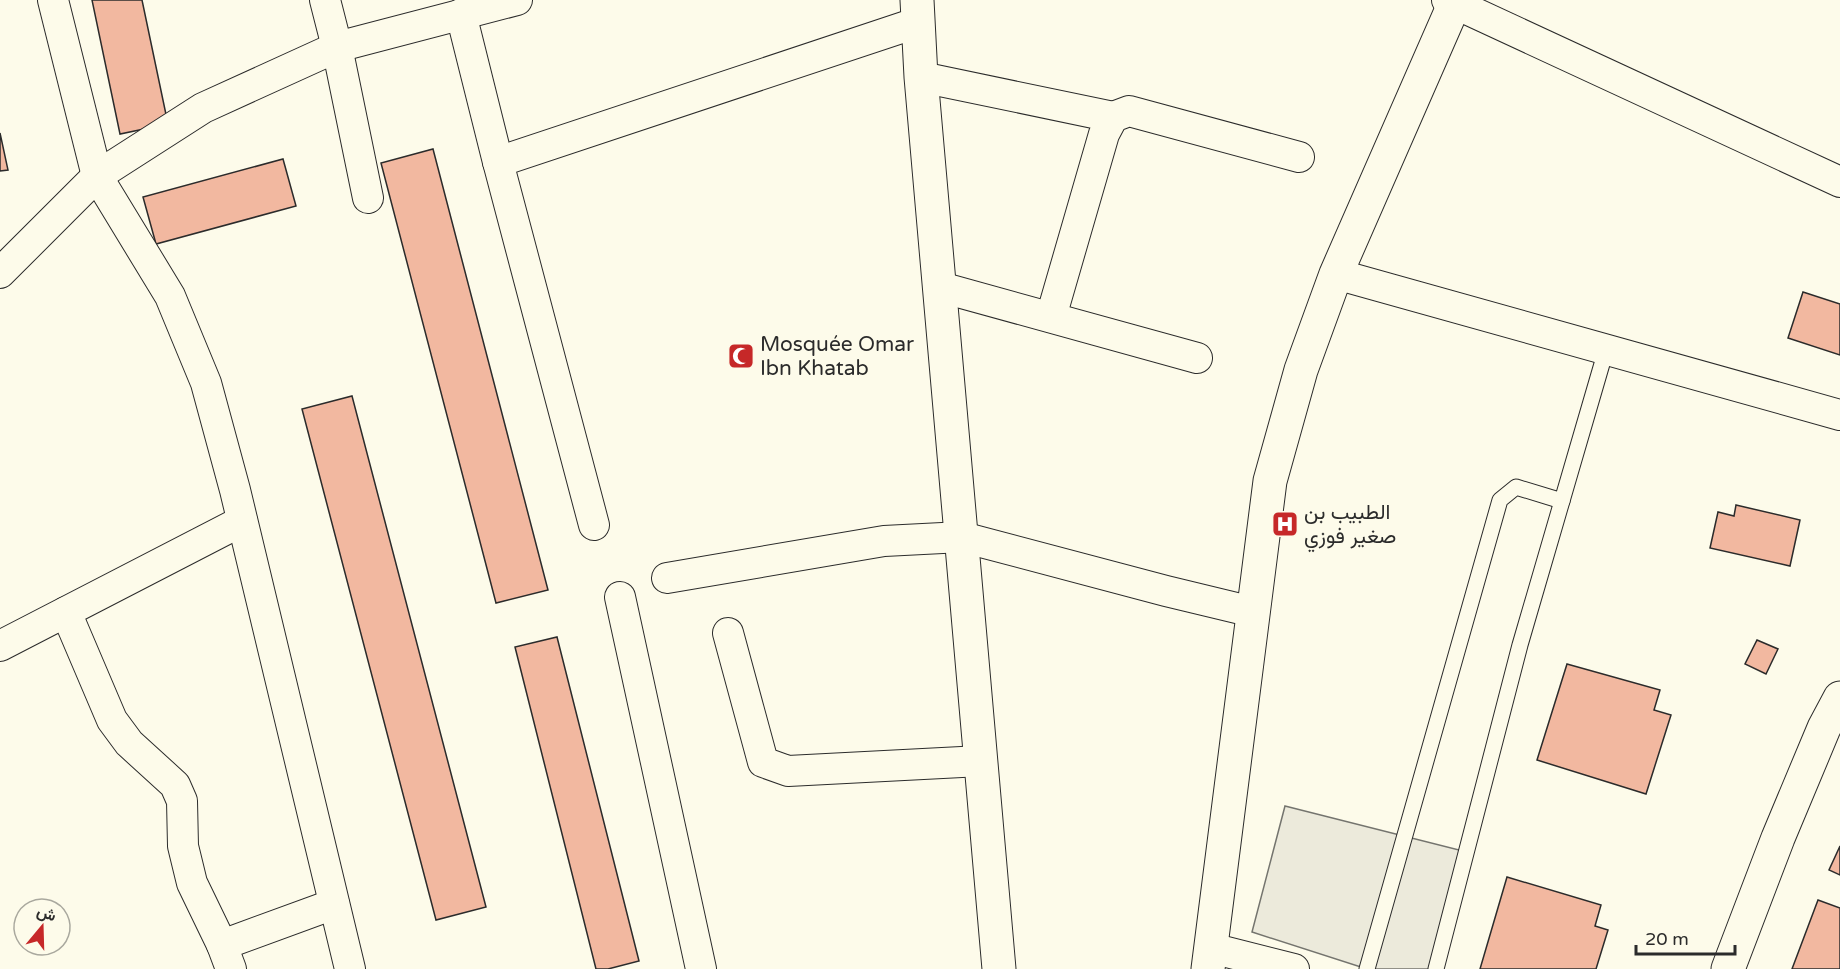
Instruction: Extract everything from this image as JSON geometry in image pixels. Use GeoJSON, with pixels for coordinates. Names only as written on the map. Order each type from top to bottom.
{"type":"FeatureCollection","features":[{"type":"Feature","properties":{"kind":"main road"},"geometry":{"type":"LineString","coordinates":[[1209,958],[1270,481],[1301,369],[1336,274],[1452,1]]}},
{"type":"Feature","properties":{"kind":"main road"},"geometry":{"type":"LineString","coordinates":[[918,11],[921,77],[999,969]]}},
{"type":"Feature","properties":{"kind":"main road"},"geometry":{"type":"LineString","coordinates":[[1736,966],[1778,838],[1832,732],[1840,698]]}},
{"type":"Feature","properties":{"kind":"street"},"geometry":{"type":"LineString","coordinates":[[53,0],[97,176],[170,296],[206,383],[228,463],[350,969]]}},
{"type":"Feature","properties":{"kind":"street"},"geometry":{"type":"LineString","coordinates":[[325,0],[337,46],[368,198]]}},
{"type":"Feature","properties":{"kind":"street"},"geometry":{"type":"LineString","coordinates":[[0,273],[97,176],[203,108],[337,46],[516,0]]}},
{"type":"Feature","properties":{"kind":"street"},"geometry":{"type":"LineString","coordinates":[[1452,1],[1840,182]]}},
{"type":"Feature","properties":{"kind":"street"},"geometry":{"type":"LineString","coordinates":[[498,162],[918,11]]}},
{"type":"Feature","properties":{"kind":"street"},"geometry":{"type":"LineString","coordinates":[[461,14],[594,525]]}},
{"type":"Feature","properties":{"kind":"street"},"geometry":{"type":"LineString","coordinates":[[921,77],[1113,117],[1129,111],[1299,157]]}},
{"type":"Feature","properties":{"kind":"street"},"geometry":{"type":"LineString","coordinates":[[1051,317],[1104,134],[1113,117]]}},
{"type":"Feature","properties":{"kind":"street"},"geometry":{"type":"LineString","coordinates":[[1336,274],[1840,415]]}},
{"type":"Feature","properties":{"kind":"street"},"geometry":{"type":"LineString","coordinates":[[940,287],[1197,358]]}},
{"type":"Feature","properties":{"kind":"street"},"geometry":{"type":"LineString","coordinates":[[0,646],[242,521]]}},
{"type":"Feature","properties":{"kind":"street"},"geometry":{"type":"LineString","coordinates":[[667,578],[884,541],[962,537],[1253,612]]}},
{"type":"Feature","properties":{"kind":"street"},"geometry":{"type":"LineString","coordinates":[[620,597],[701,969]]}},
{"type":"Feature","properties":{"kind":"street"},"geometry":{"type":"LineString","coordinates":[[66,612],[112,720],[129,743],[179,791],[182,801],[183,846],[192,884],[226,957],[334,904]]}},
{"type":"Feature","properties":{"kind":"street"},"geometry":{"type":"LineString","coordinates":[[728,633],[763,762],[788,771],[981,761]]}},
{"type":"Feature","properties":{"kind":"street"},"geometry":{"type":"LineString","coordinates":[[1209,958],[1294,969]]}},
{"type":"Feature","properties":{"kind":"lane"},"geometry":{"type":"LineString","coordinates":[[1436,969],[1520,645],[1606,350]]}},
{"type":"Feature","properties":{"kind":"lane"},"geometry":{"type":"LineString","coordinates":[[1367,969],[1500,500],[1515,487],[1562,501]]}},
{"type":"Feature","properties":{"kind":"shaded area"},"geometry":{"type":"Polygon","coordinates":[[[1285,806],[1467,852],[1434,969],[1367,969],[1252,932],[1285,806]]]}},
{"type":"Feature","properties":{"kind":"building"},"geometry":{"type":"Polygon","coordinates":[[[92,0],[142,0],[168,124],[120,134],[92,0]]]}},
{"type":"Feature","properties":{"kind":"building"},"geometry":{"type":"Polygon","coordinates":[[[0,133],[8,170],[0,171],[0,133]]]}},
{"type":"Feature","properties":{"kind":"building"},"geometry":{"type":"Polygon","coordinates":[[[433,149],[548,590],[496,603],[381,163],[433,149]]]}},
{"type":"Feature","properties":{"kind":"building"},"geometry":{"type":"Polygon","coordinates":[[[283,159],[296,206],[156,244],[143,197],[283,159]]]}},
{"type":"Feature","properties":{"kind":"building"},"geometry":{"type":"Polygon","coordinates":[[[1803,292],[1840,304],[1840,355],[1788,338],[1803,292]]]}},
{"type":"Feature","properties":{"kind":"building"},"geometry":{"type":"Polygon","coordinates":[[[352,396],[486,907],[436,920],[302,409],[352,396]]]}},
{"type":"Feature","properties":{"kind":"building"},"geometry":{"type":"Polygon","coordinates":[[[1736,505],[1800,520],[1790,566],[1710,548],[1718,512],[1734,516],[1736,505]]]}},
{"type":"Feature","properties":{"kind":"building"},"geometry":{"type":"Polygon","coordinates":[[[557,637],[639,961],[608,969],[596,969],[515,647],[557,637]]]}},
{"type":"Feature","properties":{"kind":"building"},"geometry":{"type":"Polygon","coordinates":[[[1757,640],[1778,649],[1766,674],[1745,664],[1757,640]]]}},
{"type":"Feature","properties":{"kind":"building"},"geometry":{"type":"Polygon","coordinates":[[[1567,664],[1660,690],[1654,710],[1671,715],[1646,794],[1537,760],[1567,664]]]}},
{"type":"Feature","properties":{"kind":"building"},"geometry":{"type":"Polygon","coordinates":[[[1840,846],[1840,875],[1829,870],[1840,846]]]}},
{"type":"Feature","properties":{"kind":"building"},"geometry":{"type":"Polygon","coordinates":[[[1507,877],[1601,905],[1595,926],[1608,930],[1596,969],[1480,969],[1507,877]]]}},
{"type":"Feature","properties":{"kind":"building"},"geometry":{"type":"Polygon","coordinates":[[[1818,900],[1840,908],[1840,969],[1792,969],[1818,900]]]}},
{"type":"Feature","properties":{"kind":"place","name":"Mosquée Omar Ibn Khatab"},"geometry":{"type":"Point","coordinates":[741,356]}},
{"type":"Feature","properties":{"kind":"place","name":"الطبيب بن صغير فوزي"},"geometry":{"type":"Point","coordinates":[1285,524]}}]}
